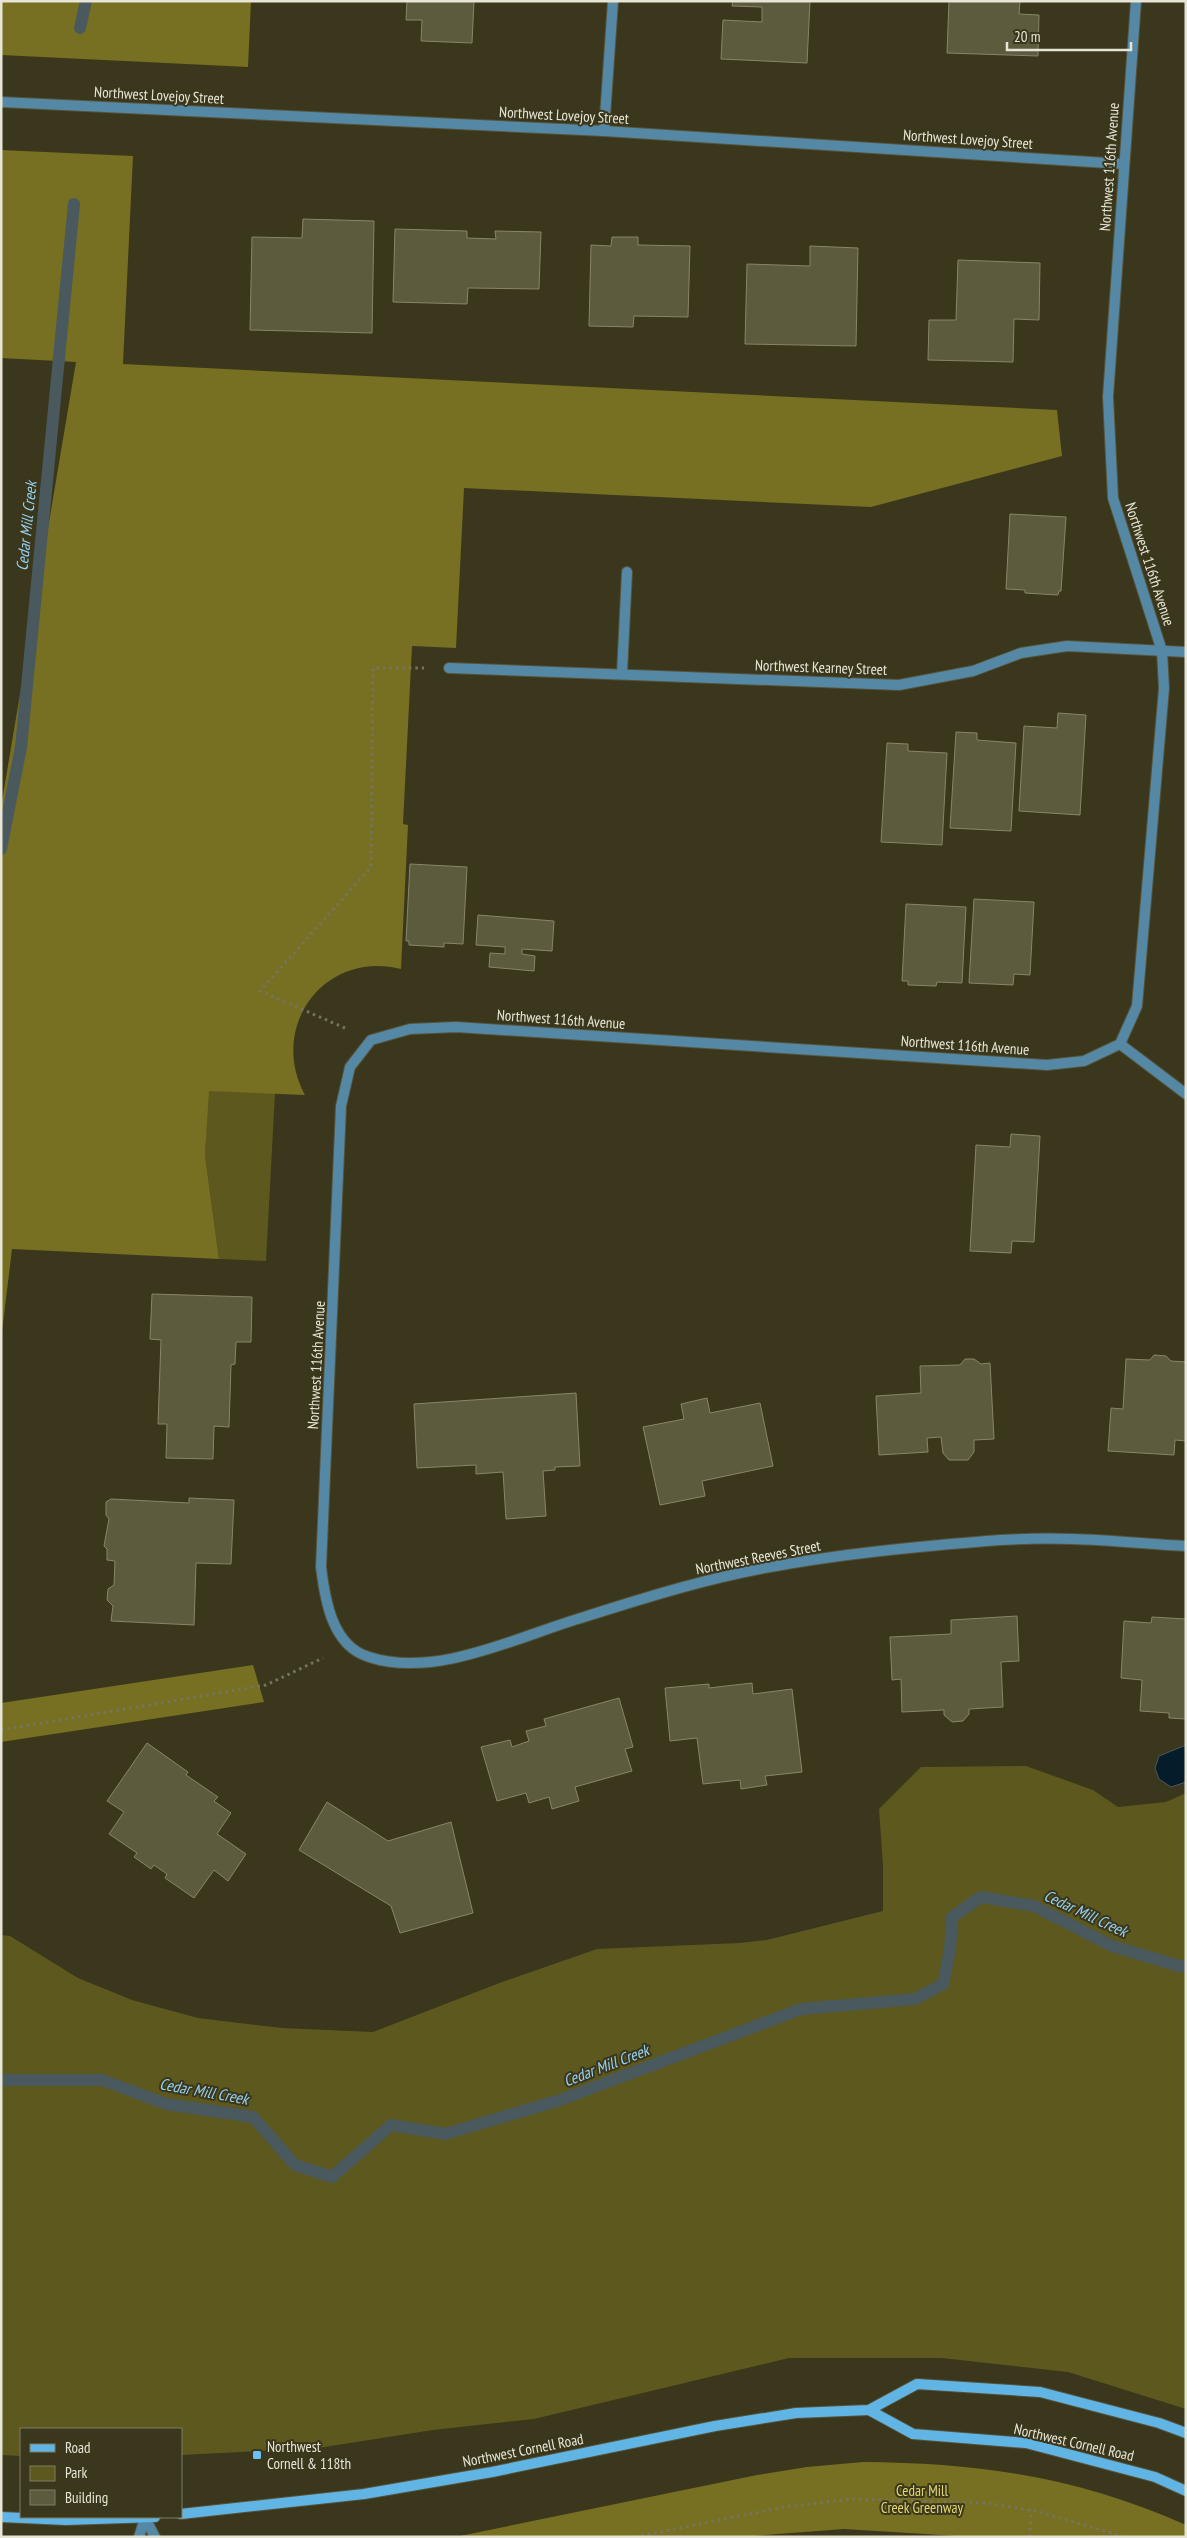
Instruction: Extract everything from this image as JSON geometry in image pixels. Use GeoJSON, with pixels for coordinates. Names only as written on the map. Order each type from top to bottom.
{"type":"FeatureCollection","features":[{"type":"Feature","properties":{"kind":"main road","name":"Northwest Cornell Road"},"geometry":{"type":"LineString","coordinates":[[182,2514],[364,2494],[492,2472],[715,2426],[796,2413],[869,2410],[917,2384],[1021,2391],[1058,2397],[1159,2423],[1186,2433]]}},
{"type":"Feature","properties":{"kind":"main road","name":"Northwest Cornell Road"},"geometry":{"type":"LineString","coordinates":[[869,2410],[913,2434],[1026,2443],[1155,2477],[1186,2491]]}},
{"type":"Feature","properties":{"kind":"main road"},"geometry":{"type":"LineString","coordinates":[[1,2517],[20,2518]]}},
{"type":"Feature","properties":{"kind":"main road"},"geometry":{"type":"LineString","coordinates":[[23,2518],[66,2520],[122,2518]]}},
{"type":"Feature","properties":{"kind":"street"},"geometry":{"type":"LineString","coordinates":[[604,131],[613,1]]}},
{"type":"Feature","properties":{"kind":"street","name":"Northwest 116th Avenue"},"geometry":{"type":"LineString","coordinates":[[348,1647],[324,1599],[321,1567],[342,1106],[350,1067],[371,1040],[410,1029],[456,1028],[1047,1065],[1084,1061],[1120,1044],[1137,1006],[1164,688],[1162,650],[1113,498],[1108,397],[1136,1]]}},
{"type":"Feature","properties":{"kind":"street","name":"Northwest Lovejoy Street"},"geometry":{"type":"LineString","coordinates":[[1,102],[604,131],[1124,164]]}},
{"type":"Feature","properties":{"kind":"street"},"geometry":{"type":"LineString","coordinates":[[622,673],[626,572]]}},
{"type":"Feature","properties":{"kind":"street","name":"Northwest Kearney Street"},"geometry":{"type":"LineString","coordinates":[[449,668],[622,673],[899,685],[973,671],[1021,654],[1067,646],[1186,652]]}},
{"type":"Feature","properties":{"kind":"street"},"geometry":{"type":"LineString","coordinates":[[1120,1044],[1186,1094]]}},
{"type":"Feature","properties":{"kind":"street","name":"Northwest Reeves Street"},"geometry":{"type":"LineString","coordinates":[[348,1647],[368,1657],[389,1661],[407,1664],[433,1662],[470,1653],[681,1588],[775,1566],[895,1549],[998,1540],[1072,1538],[1186,1546]]}},
{"type":"Feature","properties":{"kind":"street"},"geometry":{"type":"LineString","coordinates":[[138,2537],[149,2518]]}},
{"type":"Feature","properties":{"kind":"street"},"geometry":{"type":"LineString","coordinates":[[150,2518],[155,2537]]}},
{"type":"Feature","properties":{"kind":"path"},"geometry":{"type":"LineString","coordinates":[[371,1040],[260,991],[370,867],[373,668],[449,668]]}},
{"type":"Feature","properties":{"kind":"path"},"geometry":{"type":"LineString","coordinates":[[1,1730],[266,1685],[348,1647]]}},
{"type":"Feature","properties":{"kind":"path"},"geometry":{"type":"LineString","coordinates":[[635,2537],[784,2507],[851,2499],[987,2503],[1031,2510],[1125,2537]]}},
{"type":"Feature","properties":{"kind":"path"},"geometry":{"type":"LineString","coordinates":[[1030,2537],[1031,2510]]}},
{"type":"Feature","properties":{"kind":"green space"},"geometry":{"type":"Polygon","coordinates":[[[1,1],[251,1],[248,67],[1,55],[1,1]]]}},
{"type":"Feature","properties":{"kind":"green space"},"geometry":{"type":"Polygon","coordinates":[[[1,150],[133,156],[123,364],[1057,410],[1062,456],[871,507],[464,488],[456,648],[412,646],[403,824],[408,825],[401,969],[373,966],[348,971],[327,983],[310,999],[299,1020],[294,1044],[295,1069],[305,1095],[209,1091],[205,1155],[219,1259],[12,1249],[1,1340],[1,807],[76,362],[1,358],[1,150]]]}},
{"type":"Feature","properties":{"kind":"green space"},"geometry":{"type":"Polygon","coordinates":[[[208,1090],[275,1093],[266,1261],[219,1259],[205,1155],[208,1090]]]}},
{"type":"Feature","properties":{"kind":"green space"},"geometry":{"type":"Polygon","coordinates":[[[253,1665],[264,1702],[1,1742],[1,1703],[253,1665]]]}},
{"type":"Feature","properties":{"kind":"green space"},"geometry":{"type":"Polygon","coordinates":[[[1026,1766],[1093,1790],[1118,1807],[1166,1802],[1186,1793],[1186,2409],[1068,2372],[942,2358],[789,2358],[534,2419],[433,2430],[318,2448],[182,2455],[182,2428],[20,2428],[20,2456],[1,2455],[1,1935],[10,1936],[78,1978],[132,2000],[198,2018],[282,2028],[373,2032],[502,1982],[597,1949],[740,1943],[767,1940],[883,1911],[883,1865],[879,1809],[921,1767],[1026,1766]]]}},
{"type":"Feature","properties":{"kind":"green space","name":"Cedar Mill Creek Greenway"},"geometry":{"type":"Polygon","coordinates":[[[863,2462],[906,2463],[988,2470],[1068,2484],[1107,2495],[1186,2525],[1186,2537],[973,2537],[844,2529],[741,2537],[455,2537],[757,2475],[807,2467],[863,2462]]]}},
{"type":"Feature","properties":{"kind":"water"},"geometry":{"type":"Polygon","coordinates":[[[1186,1745],[1186,1782],[1171,1787],[1159,1779],[1155,1768],[1159,1756],[1186,1745]]]}},
{"type":"Feature","properties":{"kind":"building"},"geometry":{"type":"Polygon","coordinates":[[[407,1],[474,1],[472,43],[421,41],[422,20],[406,20],[407,1]]]}},
{"type":"Feature","properties":{"kind":"building"},"geometry":{"type":"Polygon","coordinates":[[[733,1],[810,1],[807,63],[721,59],[723,20],[762,22],[762,7],[732,6],[733,1]]]}},
{"type":"Feature","properties":{"kind":"building"},"geometry":{"type":"Polygon","coordinates":[[[949,1],[1020,1],[1019,14],[1039,15],[1038,56],[947,53],[949,1]]]}},
{"type":"Feature","properties":{"kind":"building"},"geometry":{"type":"Polygon","coordinates":[[[303,219],[374,221],[372,333],[250,330],[252,237],[302,238],[303,219]]]}},
{"type":"Feature","properties":{"kind":"building"},"geometry":{"type":"Polygon","coordinates":[[[395,229],[467,231],[467,238],[496,239],[495,231],[541,232],[539,289],[468,288],[467,304],[393,302],[395,229]]]}},
{"type":"Feature","properties":{"kind":"building"},"geometry":{"type":"Polygon","coordinates":[[[612,237],[638,237],[638,245],[690,246],[688,317],[634,316],[633,327],[589,326],[591,245],[611,246],[612,237]]]}},
{"type":"Feature","properties":{"kind":"building"},"geometry":{"type":"Polygon","coordinates":[[[810,246],[858,248],[856,346],[745,344],[747,264],[810,266],[810,246]]]}},
{"type":"Feature","properties":{"kind":"building"},"geometry":{"type":"Polygon","coordinates":[[[958,260],[1040,263],[1039,320],[1014,319],[1013,362],[928,360],[929,320],[956,320],[958,260]]]}},
{"type":"Feature","properties":{"kind":"building"},"geometry":{"type":"Polygon","coordinates":[[[1010,514],[1066,517],[1061,591],[1059,591],[1058,595],[1025,593],[1025,590],[1006,589],[1010,514]]]}},
{"type":"Feature","properties":{"kind":"building"},"geometry":{"type":"Polygon","coordinates":[[[1058,713],[1086,715],[1080,815],[1019,811],[1024,726],[1057,728],[1058,713]]]}},
{"type":"Feature","properties":{"kind":"building"},"geometry":{"type":"Polygon","coordinates":[[[956,732],[977,733],[977,740],[1016,743],[1011,831],[950,828],[956,732]]]}},
{"type":"Feature","properties":{"kind":"building"},"geometry":{"type":"Polygon","coordinates":[[[887,743],[908,744],[908,751],[947,753],[942,845],[881,842],[887,743]]]}},
{"type":"Feature","properties":{"kind":"building"},"geometry":{"type":"Polygon","coordinates":[[[410,864],[467,867],[463,944],[444,943],[444,947],[409,945],[409,941],[406,941],[410,864]]]}},
{"type":"Feature","properties":{"kind":"building"},"geometry":{"type":"Polygon","coordinates":[[[974,899],[1034,902],[1030,975],[1014,974],[1013,985],[969,983],[974,899]]]}},
{"type":"Feature","properties":{"kind":"building"},"geometry":{"type":"Polygon","coordinates":[[[906,904],[966,907],[962,983],[937,982],[936,986],[908,985],[908,981],[902,981],[906,904]]]}},
{"type":"Feature","properties":{"kind":"building"},"geometry":{"type":"Polygon","coordinates":[[[478,915],[554,921],[552,951],[522,949],[522,954],[535,956],[534,971],[489,967],[490,953],[505,954],[505,947],[476,945],[478,915]]]}},
{"type":"Feature","properties":{"kind":"building"},"geometry":{"type":"Polygon","coordinates":[[[1011,1134],[1040,1136],[1034,1242],[1012,1241],[1011,1253],[970,1251],[976,1145],[1010,1147],[1011,1134]]]}},
{"type":"Feature","properties":{"kind":"building"},"geometry":{"type":"Polygon","coordinates":[[[152,1294],[252,1297],[251,1342],[236,1342],[235,1364],[231,1365],[229,1427],[214,1426],[213,1459],[166,1458],[167,1424],[158,1424],[161,1340],[150,1339],[152,1294]]]}},
{"type":"Feature","properties":{"kind":"building"},"geometry":{"type":"Polygon","coordinates":[[[1154,1355],[1166,1356],[1171,1361],[1186,1362],[1186,1441],[1175,1440],[1174,1455],[1108,1451],[1111,1408],[1123,1409],[1126,1359],[1150,1360],[1154,1355]]]}},
{"type":"Feature","properties":{"kind":"building"},"geometry":{"type":"Polygon","coordinates":[[[965,1359],[974,1359],[981,1364],[990,1363],[994,1439],[974,1440],[974,1452],[968,1460],[949,1460],[943,1453],[941,1437],[927,1438],[928,1452],[879,1455],[876,1396],[921,1393],[920,1366],[960,1365],[965,1359]]]}},
{"type":"Feature","properties":{"kind":"building"},"geometry":{"type":"Polygon","coordinates":[[[576,1393],[580,1466],[555,1467],[555,1470],[543,1471],[546,1516],[506,1519],[503,1472],[476,1474],[476,1465],[417,1468],[414,1404],[576,1393]]]}},
{"type":"Feature","properties":{"kind":"building"},"geometry":{"type":"Polygon","coordinates":[[[707,1398],[710,1413],[760,1403],[773,1466],[702,1481],[705,1496],[660,1505],[643,1427],[684,1419],[681,1404],[707,1398]]]}},
{"type":"Feature","properties":{"kind":"building"},"geometry":{"type":"Polygon","coordinates":[[[189,1498],[234,1500],[231,1564],[196,1563],[194,1625],[111,1621],[113,1606],[107,1600],[108,1589],[114,1585],[115,1561],[107,1560],[107,1549],[104,1546],[109,1519],[106,1515],[106,1502],[111,1499],[189,1503],[189,1498]]]}},
{"type":"Feature","properties":{"kind":"building"},"geometry":{"type":"Polygon","coordinates":[[[1017,1616],[1019,1661],[1001,1662],[1003,1707],[969,1709],[969,1714],[963,1721],[952,1722],[944,1715],[944,1710],[902,1712],[901,1679],[892,1680],[890,1637],[951,1634],[951,1620],[1017,1616]]]}},
{"type":"Feature","properties":{"kind":"building"},"geometry":{"type":"Polygon","coordinates":[[[1152,1617],[1186,1619],[1186,1719],[1169,1718],[1169,1713],[1140,1711],[1142,1680],[1121,1678],[1124,1621],[1151,1623],[1152,1617]]]}},
{"type":"Feature","properties":{"kind":"building"},"geometry":{"type":"Polygon","coordinates":[[[752,1683],[753,1694],[792,1689],[802,1772],[765,1776],[767,1785],[741,1789],[740,1780],[703,1784],[697,1738],[670,1741],[665,1688],[709,1684],[709,1688],[752,1683]]]}},
{"type":"Feature","properties":{"kind":"building"},"geometry":{"type":"Polygon","coordinates":[[[619,1698],[633,1747],[625,1749],[632,1771],[575,1787],[579,1801],[552,1809],[549,1797],[529,1803],[526,1793],[497,1801],[481,1747],[510,1740],[512,1747],[529,1741],[526,1731],[546,1726],[544,1719],[619,1698]]]}},
{"type":"Feature","properties":{"kind":"building"},"geometry":{"type":"Polygon","coordinates":[[[147,1743],[188,1772],[186,1775],[218,1797],[214,1801],[231,1813],[217,1834],[246,1854],[228,1881],[214,1870],[194,1898],[165,1878],[167,1874],[154,1865],[151,1869],[134,1857],[137,1853],[109,1834],[124,1812],[107,1801],[147,1743]]]}},
{"type":"Feature","properties":{"kind":"building"},"geometry":{"type":"Polygon","coordinates":[[[327,1802],[388,1841],[451,1822],[473,1913],[400,1933],[391,1906],[299,1850],[327,1802]]]}},
{"type":"Feature","properties":{"kind":"waterway","name":"Cedar Mill Creek"},"geometry":{"type":"LineString","coordinates":[[80,28],[86,1]]}},
{"type":"Feature","properties":{"kind":"waterway","name":"Cedar Mill Creek"},"geometry":{"type":"LineString","coordinates":[[1,849],[21,747],[74,204]]}},
{"type":"Feature","properties":{"kind":"waterway","name":"Cedar Mill Creek"},"geometry":{"type":"LineString","coordinates":[[1,2080],[102,2080],[166,2104],[253,2117],[295,2165],[332,2177],[391,2125],[445,2134],[560,2100],[801,2009],[915,1999],[943,1984],[950,1950],[952,1917],[981,1897],[1034,1906],[1112,1946],[1179,1966],[1186,1966]]}},
{"type":"Feature","properties":{"kind":"place","name":"Northwest Cornell & 118th"},"geometry":{"type":"Point","coordinates":[257,2455]}}]}
